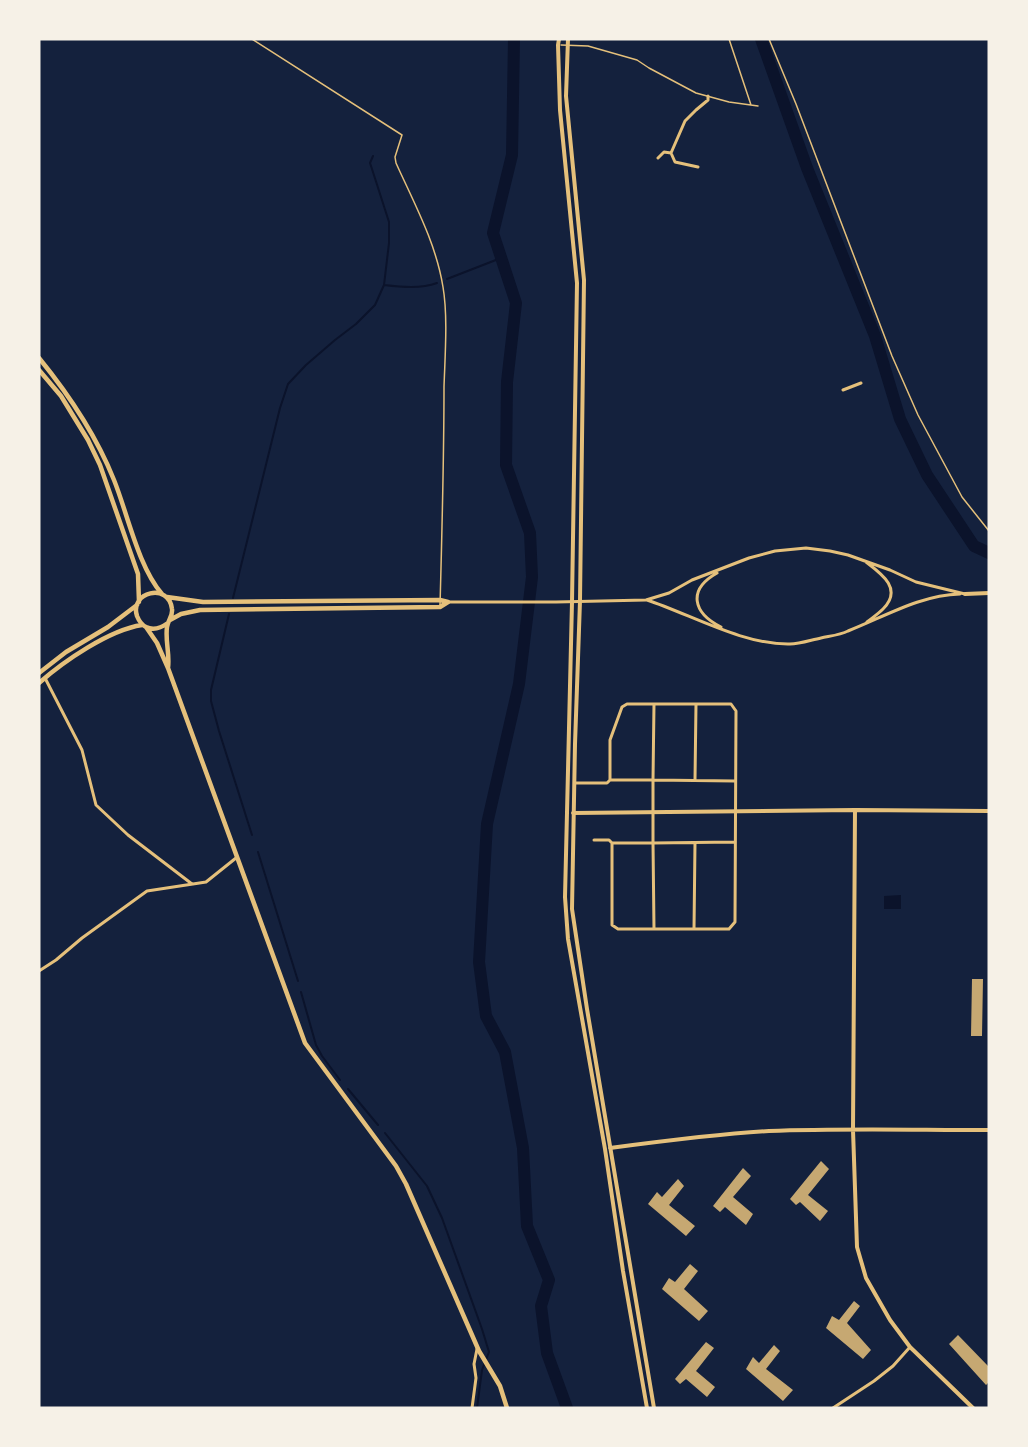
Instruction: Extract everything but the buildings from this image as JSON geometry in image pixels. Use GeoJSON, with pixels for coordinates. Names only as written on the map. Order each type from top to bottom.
{"type":"FeatureCollection","features":[{"type":"Feature","properties":{"kind":"main road"},"geometry":{"type":"LineString","coordinates":[[39,358],[67,392],[101,450],[141,559],[157,588],[172,608],[167,646],[168,668]]}},
{"type":"Feature","properties":{"kind":"main road"},"geometry":{"type":"LineString","coordinates":[[39,370],[61,396],[88,440],[100,465],[138,574],[136,612],[138,619],[157,643],[168,668],[305,1043],[396,1166],[406,1184],[479,1349],[500,1386],[507,1408]]}},
{"type":"Feature","properties":{"kind":"main road"},"geometry":{"type":"LineString","coordinates":[[39,673],[66,652],[108,627],[145,595],[153,593],[203,602],[441,600],[448,602]]}},
{"type":"Feature","properties":{"kind":"main road"},"geometry":{"type":"LineString","coordinates":[[39,683],[72,657],[118,631],[144,626],[153,629],[161,628],[181,615],[200,610],[440,607],[448,602]]}},
{"type":"Feature","properties":{"kind":"street"},"geometry":{"type":"LineString","coordinates":[[559,39],[560,110],[577,283],[565,897],[568,939],[647,1408]]}},
{"type":"Feature","properties":{"kind":"street"},"geometry":{"type":"LineString","coordinates":[[568,39],[566,96],[584,280],[580,602],[572,909],[654,1408]]}},
{"type":"Feature","properties":{"kind":"street"},"geometry":{"type":"LineString","coordinates":[[698,167],[675,162],[671,153],[685,121],[708,100],[708,96]]}},
{"type":"Feature","properties":{"kind":"street"},"geometry":{"type":"LineString","coordinates":[[658,158],[664,152],[671,153]]}},
{"type":"Feature","properties":{"kind":"street"},"geometry":{"type":"LineString","coordinates":[[843,390],[861,383]]}},
{"type":"Feature","properties":{"kind":"street"},"geometry":{"type":"LineString","coordinates":[[448,602],[646,600],[669,593],[692,580],[749,558],[775,551],[806,548],[830,551],[863,560],[916,582],[965,594]]}},
{"type":"Feature","properties":{"kind":"street"},"geometry":{"type":"LineString","coordinates":[[863,560],[883,576],[891,589],[890,598],[883,609],[863,625]]}},
{"type":"Feature","properties":{"kind":"street"},"geometry":{"type":"LineString","coordinates":[[735,564],[705,580],[696,602],[710,621],[737,635]]}},
{"type":"Feature","properties":{"kind":"street"},"geometry":{"type":"LineString","coordinates":[[646,600],[737,635],[766,643],[792,644],[845,633],[920,601],[946,594],[989,593]]}},
{"type":"Feature","properties":{"kind":"street"},"geometry":{"type":"LineString","coordinates":[[45,678],[82,750],[96,805],[128,835],[192,884]]}},
{"type":"Feature","properties":{"kind":"street"},"geometry":{"type":"LineString","coordinates":[[610,780],[610,740],[622,707],[627,704],[731,704],[736,711],[735,922],[729,929],[618,929],[612,925],[612,843]]}},
{"type":"Feature","properties":{"kind":"street"},"geometry":{"type":"LineString","coordinates":[[654,704],[654,929]]}},
{"type":"Feature","properties":{"kind":"street"},"geometry":{"type":"LineString","coordinates":[[695,780],[696,704]]}},
{"type":"Feature","properties":{"kind":"street"},"geometry":{"type":"LineString","coordinates":[[575,783],[607,783],[610,780],[735,781]]}},
{"type":"Feature","properties":{"kind":"street"},"geometry":{"type":"LineString","coordinates":[[855,810],[853,1130],[857,1247],[866,1278],[890,1320],[910,1347],[973,1408]]}},
{"type":"Feature","properties":{"kind":"street"},"geometry":{"type":"LineString","coordinates":[[567,813],[989,811]]}},
{"type":"Feature","properties":{"kind":"street"},"geometry":{"type":"LineString","coordinates":[[594,840],[609,840],[612,843],[735,842]]}},
{"type":"Feature","properties":{"kind":"street"},"geometry":{"type":"LineString","coordinates":[[694,929],[695,843]]}},
{"type":"Feature","properties":{"kind":"street"},"geometry":{"type":"LineString","coordinates":[[39,971],[147,891],[206,882],[237,858]]}},
{"type":"Feature","properties":{"kind":"street"},"geometry":{"type":"LineString","coordinates":[[605,1149],[768,1131],[989,1130]]}},
{"type":"Feature","properties":{"kind":"street"},"geometry":{"type":"LineString","coordinates":[[833,1408],[893,1366],[910,1347]]}},
{"type":"Feature","properties":{"kind":"street"},"geometry":{"type":"LineString","coordinates":[[472,1408],[476,1378],[474,1364],[479,1349]]}},
{"type":"Feature","properties":{"kind":"lane"},"geometry":{"type":"LineString","coordinates":[[252,39],[402,135],[396,163],[427,231],[444,289],[444,436],[440,607]]}},
{"type":"Feature","properties":{"kind":"lane"},"geometry":{"type":"LineString","coordinates":[[729,39],[752,106]]}},
{"type":"Feature","properties":{"kind":"lane"},"geometry":{"type":"LineString","coordinates":[[769,39],[892,356],[918,415],[962,497],[989,531]]}},
{"type":"Feature","properties":{"kind":"lane"},"geometry":{"type":"LineString","coordinates":[[558,45],[588,46],[637,60],[696,93],[758,106]]}},
{"type":"Feature","properties":{"kind":"water"},"geometry":{"type":"Polygon","coordinates":[[[901,895],[901,909],[884,909],[884,896],[901,895]]]}},
{"type":"Feature","properties":{"kind":"waterway"},"geometry":{"type":"LineString","coordinates":[[514,39],[512,155],[493,233],[516,303],[507,382],[506,465],[530,533],[532,577],[519,684],[487,824],[479,962],[486,1016],[505,1052],[523,1148],[527,1226],[549,1280],[541,1306],[547,1353],[567,1408]]}},
{"type":"Feature","properties":{"kind":"waterway"},"geometry":{"type":"LineString","coordinates":[[761,39],[807,168],[875,336],[900,419],[927,475],[974,546],[989,553]]}},
{"type":"Feature","properties":{"kind":"waterway"},"geometry":{"type":"LineString","coordinates":[[233,598],[288,384],[306,365],[356,324],[375,305],[384,285],[389,222],[370,163],[373,156]]}},
{"type":"Feature","properties":{"kind":"waterway"},"geometry":{"type":"LineString","coordinates":[[447,279],[501,258]]}},
{"type":"Feature","properties":{"kind":"waterway"},"geometry":{"type":"LineString","coordinates":[[384,285],[418,287],[437,283]]}},
{"type":"Feature","properties":{"kind":"waterway"},"geometry":{"type":"LineString","coordinates":[[229,614],[211,690],[211,701],[252,835]]}},
{"type":"Feature","properties":{"kind":"waterway"},"geometry":{"type":"LineString","coordinates":[[258,852],[298,981]]}},
{"type":"Feature","properties":{"kind":"waterway"},"geometry":{"type":"LineString","coordinates":[[301,992],[316,1045],[340,1080]]}},
{"type":"Feature","properties":{"kind":"waterway"},"geometry":{"type":"LineString","coordinates":[[348,1089],[378,1125]]}},
{"type":"Feature","properties":{"kind":"waterway"},"geometry":{"type":"LineString","coordinates":[[385,1133],[427,1186],[442,1218],[482,1329],[489,1352],[482,1370],[477,1408]]}}]}
